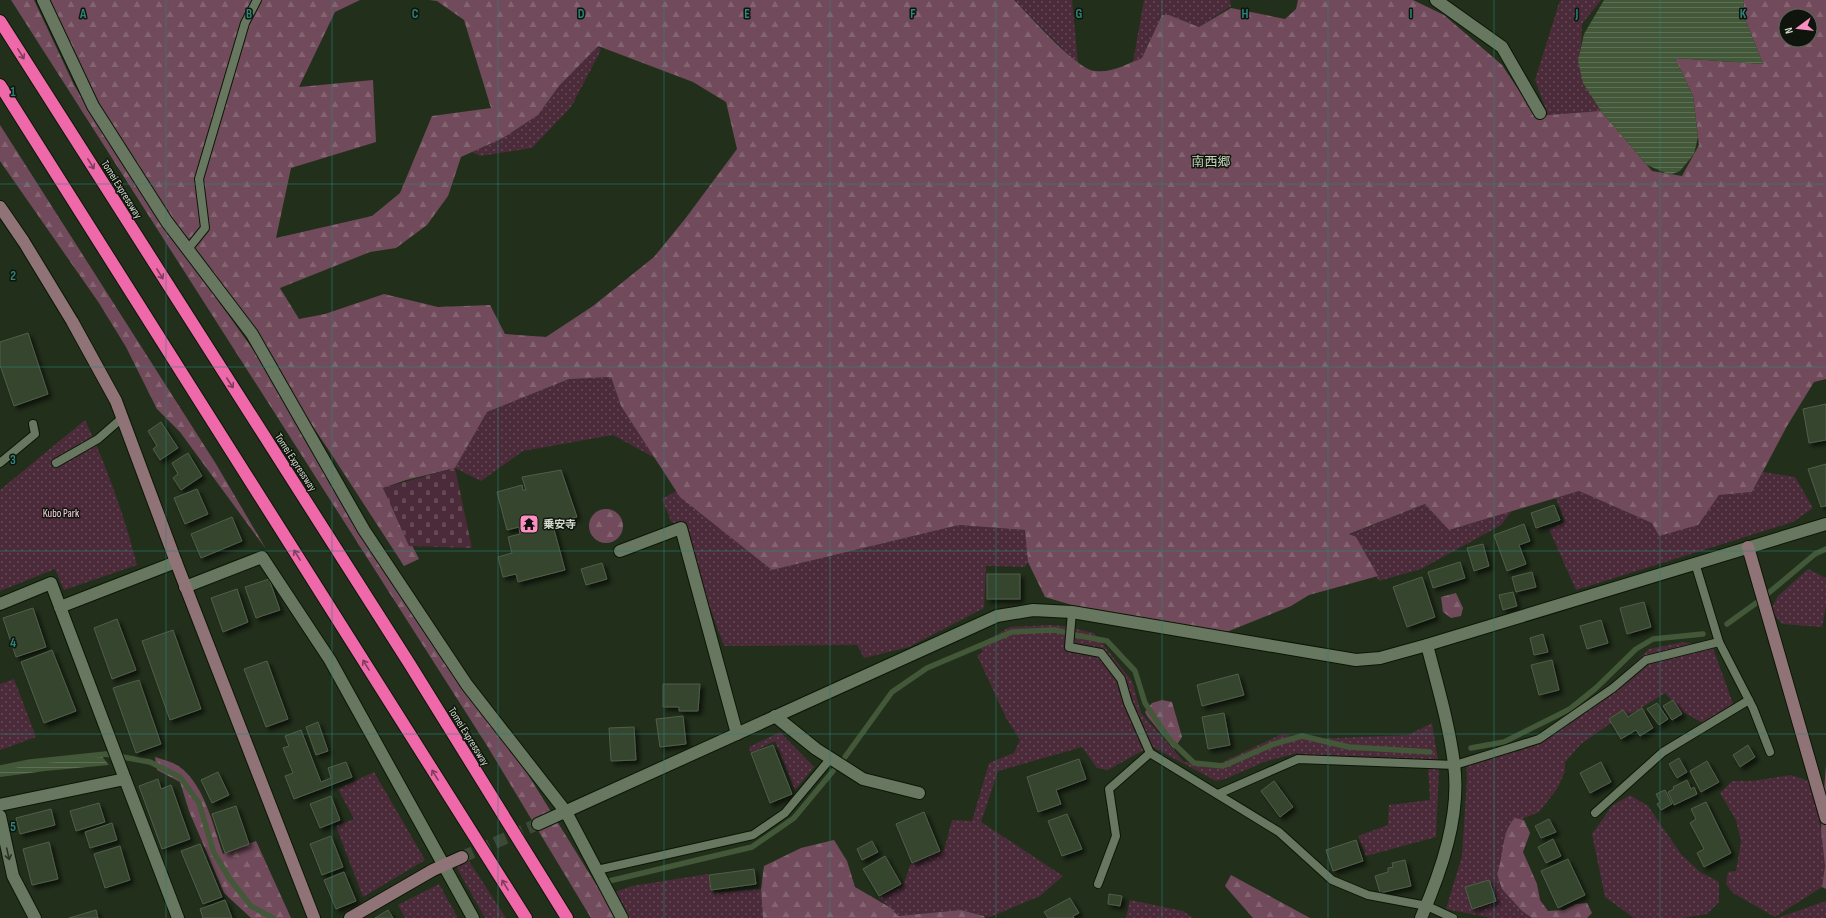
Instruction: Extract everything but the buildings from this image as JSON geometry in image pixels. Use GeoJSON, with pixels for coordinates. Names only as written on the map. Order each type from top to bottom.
{"type":"FeatureCollection","features":[{"type":"Feature","properties":{"kind":"highway","name":"Tomei Expressway"},"geometry":{"type":"LineString","coordinates":[[0,21],[409,663],[567,918]]}},
{"type":"Feature","properties":{"kind":"highway"},"geometry":{"type":"LineString","coordinates":[[0,85],[526,918]]}},
{"type":"Feature","properties":{"kind":"street"},"geometry":{"type":"LineString","coordinates":[[43,0],[93,106],[167,222],[252,334],[364,530],[467,685],[566,812],[622,918]]}},
{"type":"Feature","properties":{"kind":"street"},"geometry":{"type":"LineString","coordinates":[[1436,0],[1502,47],[1540,113]]}},
{"type":"Feature","properties":{"kind":"street"},"geometry":{"type":"LineString","coordinates":[[0,206],[24,242],[72,322],[116,401],[185,587],[314,918]]}},
{"type":"Feature","properties":{"kind":"street"},"geometry":{"type":"LineString","coordinates":[[538,824],[997,616],[1032,610],[1072,612],[1356,660],[1380,658],[1826,524]]}},
{"type":"Feature","properties":{"kind":"street"},"geometry":{"type":"LineString","coordinates":[[620,551],[681,528],[737,734]]}},
{"type":"Feature","properties":{"kind":"street"},"geometry":{"type":"LineString","coordinates":[[1748,547],[1826,818]]}},
{"type":"Feature","properties":{"kind":"street"},"geometry":{"type":"LineString","coordinates":[[185,587],[262,557],[330,660],[473,918]]}},
{"type":"Feature","properties":{"kind":"street"},"geometry":{"type":"LineString","coordinates":[[60,607],[176,562]]}},
{"type":"Feature","properties":{"kind":"street"},"geometry":{"type":"LineString","coordinates":[[0,604],[51,583],[178,918]]}},
{"type":"Feature","properties":{"kind":"street"},"geometry":{"type":"LineString","coordinates":[[1421,918],[1427,906],[1446,853],[1454,803],[1455,765],[1448,729],[1426,645]]}},
{"type":"Feature","properties":{"kind":"street"},"geometry":{"type":"LineString","coordinates":[[775,716],[816,749],[863,779],[919,793]]}},
{"type":"Feature","properties":{"kind":"street"},"geometry":{"type":"LineString","coordinates":[[0,805],[125,779]]}},
{"type":"Feature","properties":{"kind":"street"},"geometry":{"type":"LineString","coordinates":[[0,816],[14,876],[35,918]]}},
{"type":"Feature","properties":{"kind":"street"},"geometry":{"type":"LineString","coordinates":[[350,918],[462,857]]}},
{"type":"Feature","properties":{"kind":"lane"},"geometry":{"type":"LineString","coordinates":[[188,249],[205,228],[199,178],[245,23],[256,0]]}},
{"type":"Feature","properties":{"kind":"lane"},"geometry":{"type":"LineString","coordinates":[[56,463],[98,439],[122,418]]}},
{"type":"Feature","properties":{"kind":"lane"},"geometry":{"type":"LineString","coordinates":[[0,463],[35,434],[33,424]]}},
{"type":"Feature","properties":{"kind":"lane"},"geometry":{"type":"LineString","coordinates":[[1695,563],[1719,642],[1749,700],[1770,752]]}},
{"type":"Feature","properties":{"kind":"lane"},"geometry":{"type":"LineString","coordinates":[[1072,612],[1068,647],[1101,653],[1121,679],[1128,703],[1150,753],[1279,832],[1332,880],[1368,895],[1427,906],[1453,918]]}},
{"type":"Feature","properties":{"kind":"lane"},"geometry":{"type":"LineString","coordinates":[[1218,794],[1298,759],[1455,765],[1539,739],[1613,688],[1646,660],[1719,642]]}},
{"type":"Feature","properties":{"kind":"lane"},"geometry":{"type":"LineString","coordinates":[[1595,813],[1663,752],[1749,700]]}},
{"type":"Feature","properties":{"kind":"lane"},"geometry":{"type":"LineString","coordinates":[[1098,884],[1116,836],[1109,789],[1150,753]]}},
{"type":"Feature","properties":{"kind":"lane"},"geometry":{"type":"LineString","coordinates":[[597,870],[753,835],[785,813],[831,758]]}},
{"type":"Feature","properties":{"kind":"green space"},"geometry":{"type":"Polygon","coordinates":[[[11,0],[34,0],[74,85],[157,215],[259,358],[474,700],[527,773],[617,918],[591,918],[486,744],[11,0]]]}},
{"type":"Feature","properties":{"kind":"green space"},"geometry":{"type":"Polygon","coordinates":[[[43,0],[360,0],[335,12],[299,87],[373,80],[376,142],[291,168],[276,238],[372,216],[400,193],[432,116],[491,108],[464,20],[437,1],[429,0],[1014,0],[1053,41],[1077,62],[1095,71],[1107,71],[1119,68],[1142,58],[1162,15],[1169,15],[1199,27],[1231,8],[1285,19],[1296,9],[1298,0],[1413,0],[1444,15],[1502,65],[1536,116],[1601,111],[1652,171],[1682,176],[1699,145],[1693,96],[1675,58],[1763,64],[1743,14],[1744,0],[1826,0],[1826,379],[1814,382],[1787,426],[1752,492],[1719,495],[1698,525],[1659,536],[1652,523],[1579,491],[1449,530],[1425,504],[1349,534],[1356,537],[1378,576],[1309,595],[1291,606],[1214,637],[1129,622],[1045,597],[1028,562],[1025,530],[959,525],[772,570],[680,497],[621,406],[611,377],[569,379],[487,412],[455,468],[406,480],[383,488],[419,559],[404,566],[328,449],[84,87],[43,0]],[[598,46],[559,86],[538,115],[503,138],[461,157],[448,196],[427,225],[396,248],[370,252],[280,288],[299,319],[325,314],[384,294],[438,307],[490,305],[505,334],[546,337],[593,306],[654,257],[685,219],[737,149],[726,102],[693,82],[598,46]]]}},
{"type":"Feature","properties":{"kind":"green space"},"geometry":{"type":"Polygon","coordinates":[[[1014,0],[1072,0],[1078,64],[1014,0]]]}},
{"type":"Feature","properties":{"kind":"green space"},"geometry":{"type":"Polygon","coordinates":[[[1144,0],[1230,0],[1231,6],[1199,27],[1169,15],[1162,15],[1142,58],[1133,62],[1144,0]]]}},
{"type":"Feature","properties":{"kind":"green space"},"geometry":{"type":"Polygon","coordinates":[[[1562,0],[1601,0],[1582,24],[1580,69],[1601,111],[1550,121],[1535,80],[1559,3],[1562,0]]]}},
{"type":"Feature","properties":{"kind":"green space"},"geometry":{"type":"Polygon","coordinates":[[[598,46],[601,50],[571,107],[532,148],[480,156],[472,152],[503,138],[538,115],[559,86],[598,46]]]}},
{"type":"Feature","properties":{"kind":"green space"},"geometry":{"type":"Polygon","coordinates":[[[0,125],[216,464],[266,549],[180,432],[157,409],[126,347],[99,303],[0,161],[0,125]]]}},
{"type":"Feature","properties":{"kind":"green space"},"geometry":{"type":"Polygon","coordinates":[[[611,377],[621,406],[655,458],[613,435],[523,451],[481,481],[455,468],[487,412],[569,379],[611,377]]]}},
{"type":"Feature","properties":{"kind":"green space","name":"Kubo Park"},"geometry":{"type":"Polygon","coordinates":[[[85,420],[101,455],[114,491],[137,565],[64,590],[55,569],[0,591],[0,490],[85,420]]]}},
{"type":"Feature","properties":{"kind":"green space"},"geometry":{"type":"Polygon","coordinates":[[[455,468],[472,548],[409,546],[383,488],[455,468]]]}},
{"type":"Feature","properties":{"kind":"green space"},"geometry":{"type":"Polygon","coordinates":[[[1763,472],[1795,477],[1813,508],[1793,522],[1576,590],[1549,529],[1565,522],[1556,498],[1579,491],[1652,523],[1659,536],[1719,495],[1752,492],[1763,472]]]}},
{"type":"Feature","properties":{"kind":"green space"},"geometry":{"type":"Polygon","coordinates":[[[676,491],[772,570],[959,525],[1026,530],[1028,562],[1025,567],[986,566],[984,608],[909,647],[864,658],[857,645],[724,646],[681,528],[671,521],[662,499],[676,491]]]}},
{"type":"Feature","properties":{"kind":"green space"},"geometry":{"type":"Polygon","coordinates":[[[1425,504],[1449,530],[1512,511],[1501,525],[1421,569],[1379,581],[1351,534],[1425,504]]]}},
{"type":"Feature","properties":{"kind":"green space"},"geometry":{"type":"Polygon","coordinates":[[[603,509],[609,509],[613,510],[620,516],[623,526],[622,533],[616,540],[609,543],[603,543],[599,542],[592,536],[589,529],[589,523],[590,519],[596,512],[603,509]]]}},
{"type":"Feature","properties":{"kind":"green space"},"geometry":{"type":"Polygon","coordinates":[[[1808,569],[1826,578],[1826,606],[1822,627],[1782,624],[1771,610],[1778,596],[1808,569]]]}},
{"type":"Feature","properties":{"kind":"green space"},"geometry":{"type":"Polygon","coordinates":[[[1456,593],[1463,608],[1461,616],[1451,618],[1443,612],[1441,597],[1456,593]]]}},
{"type":"Feature","properties":{"kind":"green space"},"geometry":{"type":"Polygon","coordinates":[[[1049,625],[1063,626],[1094,633],[1132,681],[1141,713],[1184,762],[1216,765],[1282,734],[1312,739],[1408,735],[1432,723],[1439,767],[1436,837],[1366,856],[1358,836],[1388,825],[1389,805],[1430,800],[1428,767],[1317,760],[1297,753],[1264,762],[1225,779],[1216,781],[1151,746],[1108,770],[1097,768],[1082,747],[998,771],[981,822],[1063,876],[1040,896],[990,917],[961,910],[898,916],[891,908],[878,898],[903,886],[910,865],[944,850],[952,820],[972,821],[989,763],[1014,753],[1020,740],[1006,718],[977,655],[983,652],[978,645],[1010,627],[1049,625]]]}},
{"type":"Feature","properties":{"kind":"green space"},"geometry":{"type":"Polygon","coordinates":[[[1684,642],[1713,648],[1733,704],[1703,723],[1681,711],[1665,693],[1636,711],[1608,725],[1581,744],[1565,762],[1565,771],[1557,789],[1539,812],[1509,824],[1501,864],[1497,875],[1522,911],[1532,918],[1491,918],[1446,909],[1462,856],[1467,778],[1466,757],[1520,751],[1571,718],[1616,681],[1649,649],[1684,642]]]}},
{"type":"Feature","properties":{"kind":"green space"},"geometry":{"type":"Polygon","coordinates":[[[14,679],[36,737],[0,750],[0,684],[14,679]]]}},
{"type":"Feature","properties":{"kind":"green space"},"geometry":{"type":"Polygon","coordinates":[[[1162,700],[1172,702],[1182,737],[1174,749],[1145,712],[1152,703],[1162,700]]]}},
{"type":"Feature","properties":{"kind":"green space"},"geometry":{"type":"Polygon","coordinates":[[[780,732],[814,767],[795,790],[775,741],[751,753],[749,747],[780,732]]]}},
{"type":"Feature","properties":{"kind":"green space"},"geometry":{"type":"Polygon","coordinates":[[[155,757],[173,763],[192,779],[206,803],[223,854],[256,841],[291,918],[251,918],[224,893],[189,811],[180,782],[157,770],[155,757]]]}},
{"type":"Feature","properties":{"kind":"green space"},"geometry":{"type":"Polygon","coordinates":[[[1826,764],[1826,889],[1822,887],[1825,866],[1821,830],[1826,764]]]}},
{"type":"Feature","properties":{"kind":"green space"},"geometry":{"type":"Polygon","coordinates":[[[374,772],[425,860],[363,897],[336,826],[354,819],[338,789],[374,772]]]}},
{"type":"Feature","properties":{"kind":"green space"},"geometry":{"type":"Polygon","coordinates":[[[1791,775],[1812,782],[1821,830],[1825,866],[1822,887],[1775,917],[1733,893],[1726,884],[1728,872],[1736,871],[1741,841],[1736,820],[1720,793],[1732,781],[1752,781],[1791,775]]]}},
{"type":"Feature","properties":{"kind":"green space"},"geometry":{"type":"Polygon","coordinates":[[[1630,795],[1648,806],[1681,854],[1700,872],[1719,882],[1719,902],[1707,914],[1683,918],[1634,918],[1605,897],[1592,834],[1612,806],[1630,795]]]}},
{"type":"Feature","properties":{"kind":"green space"},"geometry":{"type":"Polygon","coordinates":[[[1515,818],[1524,820],[1530,833],[1523,852],[1537,884],[1540,900],[1548,911],[1564,910],[1576,904],[1587,903],[1592,913],[1587,918],[1532,918],[1522,911],[1502,889],[1497,874],[1507,830],[1510,823],[1515,818]]]}},
{"type":"Feature","properties":{"kind":"green space"},"geometry":{"type":"Polygon","coordinates":[[[834,840],[847,861],[855,887],[891,908],[898,916],[961,910],[984,916],[985,918],[763,918],[761,889],[764,866],[801,848],[834,840]]]}},
{"type":"Feature","properties":{"kind":"green space"},"geometry":{"type":"Polygon","coordinates":[[[465,855],[506,918],[485,918],[453,861],[465,855]]]}},
{"type":"Feature","properties":{"kind":"green space"},"geometry":{"type":"Polygon","coordinates":[[[708,874],[713,893],[761,889],[763,918],[629,918],[615,892],[632,886],[708,874]]]}},
{"type":"Feature","properties":{"kind":"green space"},"geometry":{"type":"Polygon","coordinates":[[[1231,875],[1310,918],[1253,918],[1225,886],[1231,875]]]}},
{"type":"Feature","properties":{"kind":"green space"},"geometry":{"type":"Polygon","coordinates":[[[439,884],[458,918],[405,918],[398,905],[439,884]]]}},
{"type":"Feature","properties":{"kind":"green space"},"geometry":{"type":"Polygon","coordinates":[[[1130,900],[1183,911],[1193,918],[1126,918],[1130,900]]]}},
{"type":"Feature","properties":{"kind":"green space"},"geometry":{"type":"Polygon","coordinates":[[[1826,901],[1826,918],[1777,918],[1826,901]]]}},
{"type":"Feature","properties":{"kind":"shaded area"},"geometry":{"type":"Polygon","coordinates":[[[1604,0],[1744,0],[1743,14],[1763,64],[1675,58],[1693,96],[1698,137],[1694,154],[1680,171],[1670,175],[1647,165],[1601,111],[1583,83],[1578,61],[1584,34],[1604,0]]]}},
{"type":"Feature","properties":{"kind":"shaded area"},"geometry":{"type":"Polygon","coordinates":[[[101,755],[109,765],[0,777],[0,768],[101,755]]]}},
{"type":"Feature","properties":{"kind":"waterway"},"geometry":{"type":"LineString","coordinates":[[1727,624],[1759,601],[1815,554],[1826,549]]}},
{"type":"Feature","properties":{"kind":"waterway"},"geometry":{"type":"LineString","coordinates":[[845,757],[892,692],[927,668],[1012,632],[1054,630],[1064,632]]}},
{"type":"Feature","properties":{"kind":"waterway"},"geometry":{"type":"LineString","coordinates":[[1471,748],[1504,742],[1570,709],[1596,688],[1636,649],[1653,639],[1703,634]]}},
{"type":"Feature","properties":{"kind":"waterway"},"geometry":{"type":"LineString","coordinates":[[1075,635],[1107,641],[1135,671],[1145,703],[1169,739],[1194,763],[1223,766],[1274,744],[1302,736],[1349,747],[1430,752]]}},
{"type":"Feature","properties":{"kind":"waterway"},"geometry":{"type":"LineString","coordinates":[[0,768],[30,762],[106,754],[150,762],[180,777],[199,803],[214,853],[229,878],[251,906],[273,918]]}},
{"type":"Feature","properties":{"kind":"waterway"},"geometry":{"type":"LineString","coordinates":[[609,881],[752,847],[794,818],[833,771]]}},
{"type":"Feature","properties":{"kind":"tunnel"},"geometry":{"type":"LineString","coordinates":[[462,857],[538,824]]}},
{"type":"Feature","properties":{"kind":"place","name":"乗安寺"},"geometry":{"type":"Point","coordinates":[529,524]}},
{"type":"Feature","properties":{"kind":"district","name":"南西郷"},"geometry":{"type":"Point","coordinates":[1211,161]}}]}
